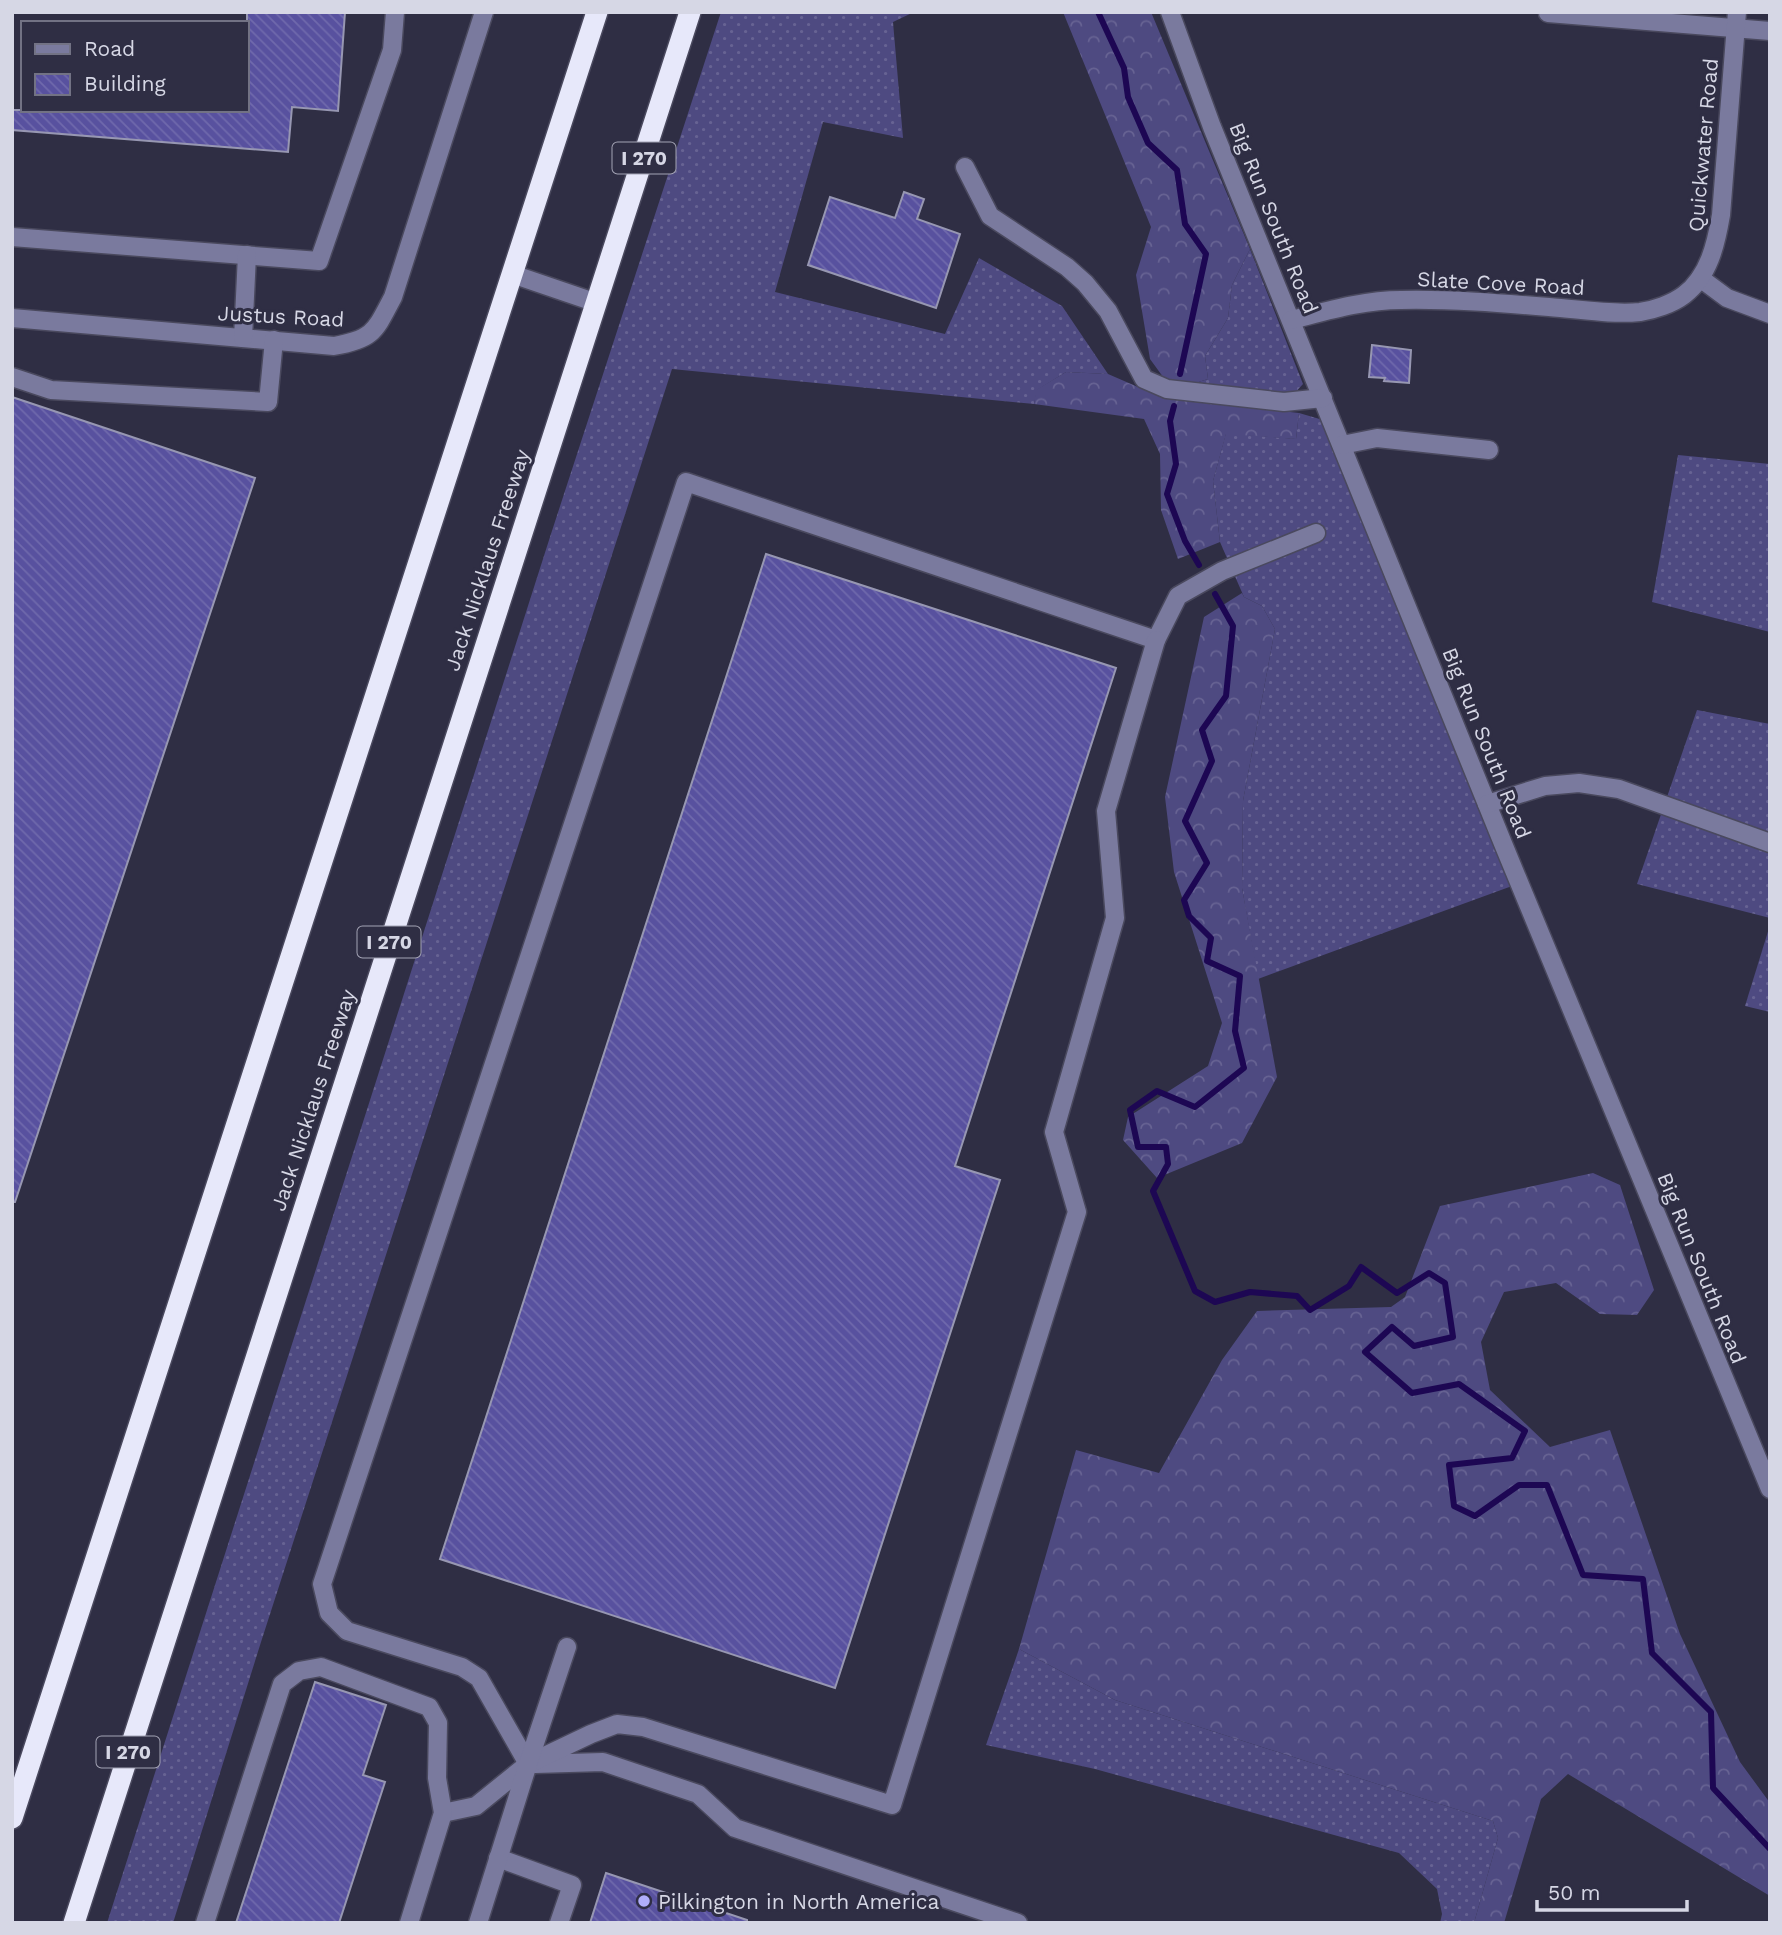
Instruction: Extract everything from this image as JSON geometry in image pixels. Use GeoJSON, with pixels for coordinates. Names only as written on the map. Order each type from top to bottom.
{"type":"FeatureCollection","features":[{"type":"Feature","properties":{"kind":"highway"},"geometry":{"type":"LineString","coordinates":[[12,1818],[597,12]]}},
{"type":"Feature","properties":{"kind":"highway","name":"Jack Nicklaus Freeway"},"geometry":{"type":"LineString","coordinates":[[74,1923],[690,12]]}},
{"type":"Feature","properties":{"kind":"street"},"geometry":{"type":"LineString","coordinates":[[12,237],[319,261],[392,50],[395,12]]}},
{"type":"Feature","properties":{"kind":"street","name":"Justus Road"},"geometry":{"type":"LineString","coordinates":[[12,318],[334,346],[360,342],[377,328],[393,297],[484,12]]}},
{"type":"Feature","properties":{"kind":"street","name":"Big Run South Road"},"geometry":{"type":"LineString","coordinates":[[1170,12],[1212,127],[1487,804],[1770,1489]]}},
{"type":"Feature","properties":{"kind":"street"},"geometry":{"type":"LineString","coordinates":[[1548,13],[1737,20],[1770,31]]}},
{"type":"Feature","properties":{"kind":"street","name":"Quickwater Road"},"geometry":{"type":"LineString","coordinates":[[1700,278],[1716,248],[1721,215],[1737,20]]}},
{"type":"Feature","properties":{"kind":"street"},"geometry":{"type":"LineString","coordinates":[[965,167],[990,216],[1067,267],[1108,311],[1144,379],[1167,389],[1284,402],[1323,398]]}},
{"type":"Feature","properties":{"kind":"street"},"geometry":{"type":"LineString","coordinates":[[243,338],[247,256]]}},
{"type":"Feature","properties":{"kind":"street"},"geometry":{"type":"LineString","coordinates":[[513,274],[597,303]]}},
{"type":"Feature","properties":{"kind":"street"},"geometry":{"type":"LineString","coordinates":[[1700,278],[1727,298],[1770,314]]}},
{"type":"Feature","properties":{"kind":"street","name":"Slate Cove Road"},"geometry":{"type":"LineString","coordinates":[[1291,320],[1366,302],[1400,300],[1527,305],[1620,313],[1643,312],[1684,295],[1700,278]]}},
{"type":"Feature","properties":{"kind":"street"},"geometry":{"type":"LineString","coordinates":[[12,377],[51,390],[268,402],[274,340]]}},
{"type":"Feature","properties":{"kind":"street"},"geometry":{"type":"LineString","coordinates":[[1342,445],[1377,438],[1489,450]]}},
{"type":"Feature","properties":{"kind":"street"},"geometry":{"type":"LineString","coordinates":[[528,1764],[480,1678],[462,1667],[347,1631],[329,1612],[322,1584],[686,482],[1157,640]]}},
{"type":"Feature","properties":{"kind":"street"},"geometry":{"type":"LineString","coordinates":[[443,1813],[475,1806],[528,1764],[617,1724],[643,1727],[892,1805],[1077,1212],[1054,1132],[1115,918],[1106,811],[1157,640],[1178,596],[1223,571],[1316,533]]}},
{"type":"Feature","properties":{"kind":"street"},"geometry":{"type":"LineString","coordinates":[[1487,804],[1545,786],[1579,783],[1619,789],[1770,843]]}},
{"type":"Feature","properties":{"kind":"street"},"geometry":{"type":"LineString","coordinates":[[478,1923],[567,1647]]}},
{"type":"Feature","properties":{"kind":"street"},"geometry":{"type":"LineString","coordinates":[[205,1923],[282,1684],[299,1671],[321,1667],[429,1707],[438,1723],[437,1779],[443,1813],[410,1923]]}},
{"type":"Feature","properties":{"kind":"street"},"geometry":{"type":"LineString","coordinates":[[528,1764],[603,1762],[698,1794],[735,1828],[1018,1923]]}},
{"type":"Feature","properties":{"kind":"street"},"geometry":{"type":"LineString","coordinates":[[498,1858],[572,1885],[559,1923]]}},
{"type":"Feature","properties":{"kind":"green space"},"geometry":{"type":"Polygon","coordinates":[[[721,12],[914,12],[893,22],[903,138],[823,122],[775,292],[945,334],[979,258],[1062,306],[1108,374],[1066,372],[1037,390],[1034,404],[672,369],[261,1642],[173,1923],[107,1923],[550,537],[721,12]]]}},
{"type":"Feature","properties":{"kind":"green space"},"geometry":{"type":"Polygon","coordinates":[[[1063,12],[1151,12],[1250,249],[1232,285],[1228,318],[1205,356],[1208,379],[1189,385],[1166,381],[1150,359],[1136,275],[1151,227],[1063,12]]]}},
{"type":"Feature","properties":{"kind":"green space"},"geometry":{"type":"Polygon","coordinates":[[[1250,249],[1303,384],[1293,395],[1189,385],[1208,379],[1205,356],[1228,318],[1232,285],[1250,249]]]}},
{"type":"Feature","properties":{"kind":"green space"},"geometry":{"type":"Polygon","coordinates":[[[1066,372],[1108,374],[1161,397],[1299,413],[1296,439],[1226,434],[1213,481],[1220,542],[1178,559],[1161,510],[1160,454],[1144,419],[1034,404],[1036,390],[1066,372]]]}},
{"type":"Feature","properties":{"kind":"green space"},"geometry":{"type":"Polygon","coordinates":[[[1299,413],[1323,420],[1512,886],[1258,979],[1242,888],[1243,801],[1275,629],[1262,606],[1244,597],[1220,542],[1213,481],[1226,433],[1296,439],[1299,413]]]}},
{"type":"Feature","properties":{"kind":"green space"},"geometry":{"type":"Polygon","coordinates":[[[1678,455],[1770,464],[1770,632],[1652,602],[1678,455]]]}},
{"type":"Feature","properties":{"kind":"green space"},"geometry":{"type":"Polygon","coordinates":[[[1242,593],[1244,597],[1262,606],[1275,629],[1243,801],[1242,888],[1277,1077],[1242,1143],[1157,1178],[1123,1140],[1128,1117],[1208,1066],[1222,1023],[1174,872],[1165,797],[1204,617],[1242,593]]]}},
{"type":"Feature","properties":{"kind":"green space"},"geometry":{"type":"Polygon","coordinates":[[[1697,710],[1770,724],[1770,918],[1637,884],[1697,710]]]}},
{"type":"Feature","properties":{"kind":"green space"},"geometry":{"type":"Polygon","coordinates":[[[1770,925],[1770,1012],[1745,1006],[1770,925]]]}},
{"type":"Feature","properties":{"kind":"green space"},"geometry":{"type":"Polygon","coordinates":[[[1593,1173],[1620,1185],[1654,1290],[1637,1315],[1600,1314],[1556,1283],[1504,1292],[1481,1342],[1490,1390],[1550,1447],[1610,1430],[1680,1634],[1740,1762],[1770,1803],[1770,1896],[1568,1774],[1541,1799],[1504,1923],[1474,1923],[1498,1838],[1493,1821],[1115,1700],[1019,1649],[1076,1450],[1159,1473],[1222,1360],[1257,1311],[1391,1307],[1405,1297],[1440,1206],[1593,1173]]]}},
{"type":"Feature","properties":{"kind":"green space"},"geometry":{"type":"Polygon","coordinates":[[[1019,1649],[1115,1700],[1493,1821],[1498,1838],[1474,1923],[1440,1923],[1442,1914],[1437,1889],[1399,1853],[1095,1769],[986,1745],[1019,1649]]]}},
{"type":"Feature","properties":{"kind":"building"},"geometry":{"type":"Polygon","coordinates":[[[247,12],[345,12],[338,111],[292,107],[288,152],[12,130],[12,110],[248,112],[247,12]]]}},
{"type":"Feature","properties":{"kind":"building"},"geometry":{"type":"Polygon","coordinates":[[[904,192],[924,199],[917,219],[960,234],[936,308],[808,265],[830,197],[895,218],[904,192]]]}},
{"type":"Feature","properties":{"kind":"building"},"geometry":{"type":"Polygon","coordinates":[[[1372,345],[1411,350],[1409,383],[1369,377],[1372,345]]]}},
{"type":"Feature","properties":{"kind":"building"},"geometry":{"type":"Polygon","coordinates":[[[12,397],[255,478],[15,1202],[12,1202],[12,397]]]}},
{"type":"Feature","properties":{"kind":"building"},"geometry":{"type":"Polygon","coordinates":[[[766,554],[1116,668],[955,1166],[1000,1180],[835,1688],[440,1559],[766,554]]]}},
{"type":"Feature","properties":{"kind":"building"},"geometry":{"type":"Polygon","coordinates":[[[315,1682],[386,1705],[363,1775],[385,1782],[339,1923],[236,1923],[315,1682]]]}},
{"type":"Feature","properties":{"kind":"building","name":"Pilkington in North America"},"geometry":{"type":"Polygon","coordinates":[[[606,1873],[747,1920],[747,1923],[590,1923],[606,1873]]]}},
{"type":"Feature","properties":{"kind":"waterway"},"geometry":{"type":"LineString","coordinates":[[1098,12],[1124,68],[1128,97],[1148,143],[1177,170],[1185,224],[1206,254],[1180,374]]}},
{"type":"Feature","properties":{"kind":"waterway"},"geometry":{"type":"LineString","coordinates":[[1174,406],[1170,421],[1176,464],[1167,494],[1185,541],[1199,565]]}},
{"type":"Feature","properties":{"kind":"waterway"},"geometry":{"type":"LineString","coordinates":[[1215,594],[1233,626],[1226,696],[1202,730],[1212,761],[1185,821],[1207,863],[1184,900],[1189,916],[1211,938],[1207,961],[1240,976],[1235,1031],[1244,1068],[1195,1107],[1157,1091],[1130,1110],[1138,1147],[1166,1147],[1168,1164],[1153,1191],[1195,1291],[1215,1302],[1250,1292],[1297,1296],[1310,1310],[1349,1286],[1361,1267],[1397,1293],[1429,1273],[1445,1283],[1453,1337],[1414,1346],[1392,1327],[1365,1352],[1412,1393],[1459,1384],[1525,1431],[1512,1458],[1449,1465],[1454,1506],[1475,1516],[1519,1485],[1547,1485],[1583,1575],[1643,1579],[1652,1653],[1711,1712],[1713,1788],[1770,1849]]}},
{"type":"Feature","properties":{"kind":"place","name":"Pilkington in North America"},"geometry":{"type":"Point","coordinates":[644,1901]}}]}
